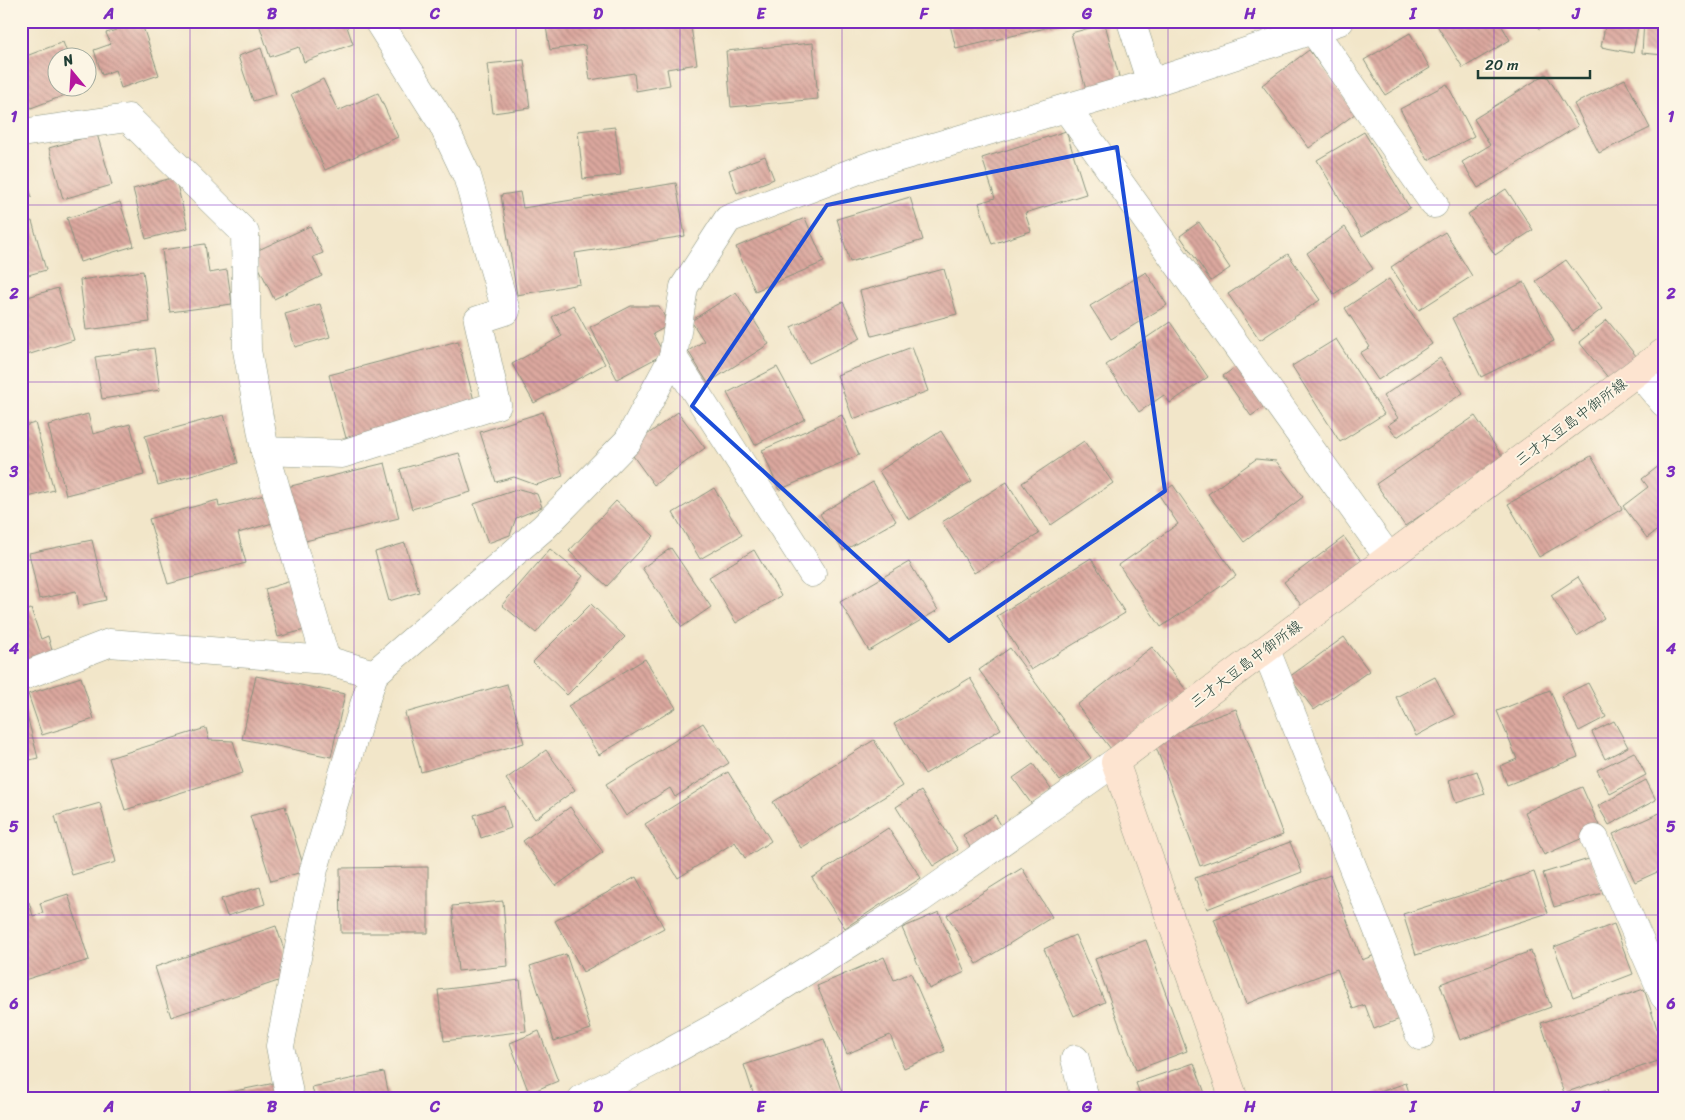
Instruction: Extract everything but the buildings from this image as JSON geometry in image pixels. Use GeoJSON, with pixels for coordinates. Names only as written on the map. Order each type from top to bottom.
{"type":"FeatureCollection","features":[{"type":"Feature","properties":{"kind":"main road","name":"三才大豆島中御所線"},"geometry":{"type":"LineString","coordinates":[[1115,762],[1664,352]]}},
{"type":"Feature","properties":{"kind":"main road"},"geometry":{"type":"LineString","coordinates":[[1115,762],[1234,1099]]}},
{"type":"Feature","properties":{"kind":"street"},"geometry":{"type":"LineString","coordinates":[[265,451],[342,454],[497,405],[478,320],[506,311],[467,176],[442,123],[378,21]]}},
{"type":"Feature","properties":{"kind":"street"},"geometry":{"type":"LineString","coordinates":[[1130,21],[1151,83]]}},
{"type":"Feature","properties":{"kind":"street"},"geometry":{"type":"LineString","coordinates":[[290,1099],[280,1046],[314,869],[374,674],[544,528],[628,441],[673,357],[684,287],[728,219],[872,165],[1151,83],[1340,21]]}},
{"type":"Feature","properties":{"kind":"street"},"geometry":{"type":"LineString","coordinates":[[1313,30],[1434,204]]}},
{"type":"Feature","properties":{"kind":"street"},"geometry":{"type":"LineString","coordinates":[[1066,108],[1388,558]]}},
{"type":"Feature","properties":{"kind":"street"},"geometry":{"type":"LineString","coordinates":[[21,133],[128,118],[245,233],[247,350],[265,451],[326,660]]}},
{"type":"Feature","properties":{"kind":"street"},"geometry":{"type":"LineString","coordinates":[[673,357],[812,573]]}},
{"type":"Feature","properties":{"kind":"street"},"geometry":{"type":"LineString","coordinates":[[1638,372],[1664,403]]}},
{"type":"Feature","properties":{"kind":"street"},"geometry":{"type":"LineString","coordinates":[[21,677],[108,643],[326,660],[374,674]]}},
{"type":"Feature","properties":{"kind":"street"},"geometry":{"type":"LineString","coordinates":[[1266,650],[1420,1036]]}},
{"type":"Feature","properties":{"kind":"street"},"geometry":{"type":"LineString","coordinates":[[582,1099],[735,1016],[912,904],[1115,762]]}},
{"type":"Feature","properties":{"kind":"street"},"geometry":{"type":"LineString","coordinates":[[1595,839],[1664,996]]}},
{"type":"Feature","properties":{"kind":"street"},"geometry":{"type":"LineString","coordinates":[[1075,1060],[1085,1099]]}},
{"type":"Feature","properties":{"kind":"highlighted area"},"geometry":{"type":"Polygon","coordinates":[[[1117,147],[1165,491],[949,641],[692,406],[827,205],[1117,147]]]}}]}
